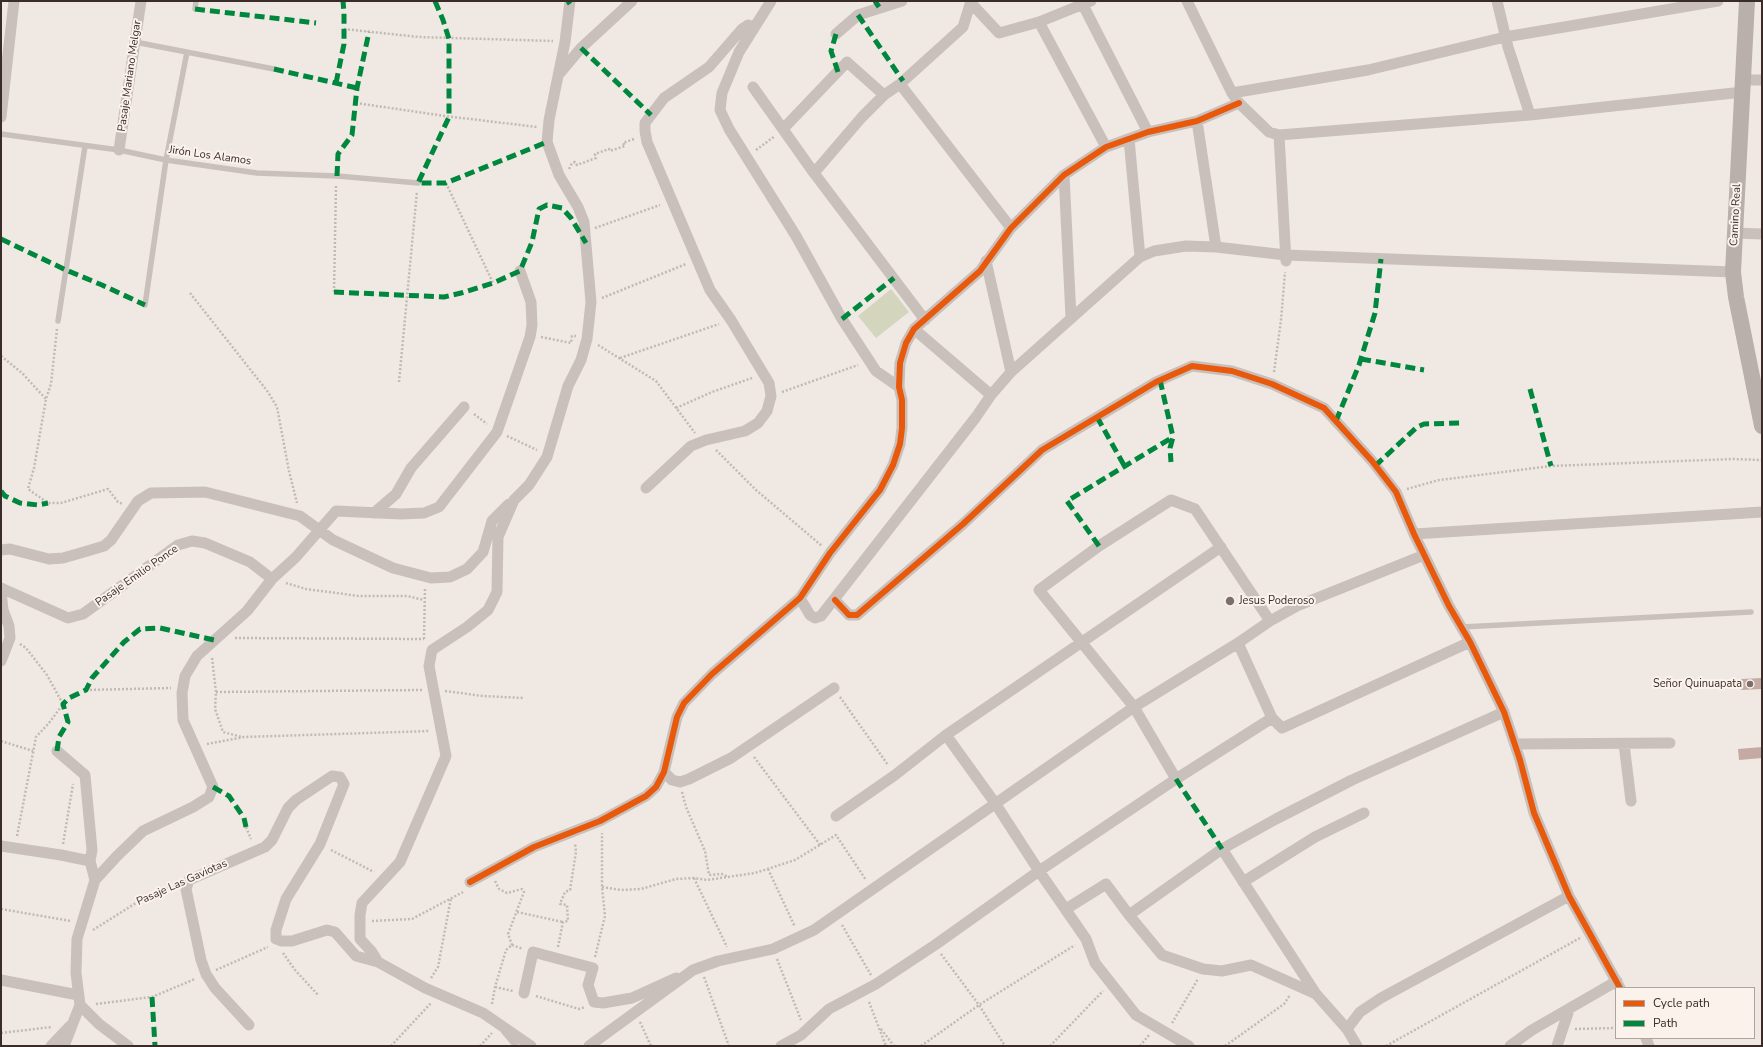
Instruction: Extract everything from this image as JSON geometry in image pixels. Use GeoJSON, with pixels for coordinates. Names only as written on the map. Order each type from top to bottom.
{"type":"FeatureCollection","features":[{"type":"Feature","properties":{"kind":"street"},"geometry":{"type":"LineString","coordinates":[[1,117],[7,14],[14,1]]}},
{"type":"Feature","properties":{"kind":"street","name":"Pasaje Mariano Melgar"},"geometry":{"type":"LineString","coordinates":[[119,150],[141,1]]}},
{"type":"Feature","properties":{"kind":"street"},"geometry":{"type":"LineString","coordinates":[[1,550],[10,549],[48,559],[63,558],[104,546],[111,540],[138,501],[151,493],[205,492],[300,516],[333,540],[393,568],[431,578],[450,577],[467,569],[483,552],[492,521],[530,485],[547,457],[568,386],[581,360],[587,337],[591,302],[584,222],[578,206],[559,175],[547,142],[548,128],[565,42],[570,1]]}},
{"type":"Feature","properties":{"kind":"street"},"geometry":{"type":"LineString","coordinates":[[558,75],[581,48],[632,1]]}},
{"type":"Feature","properties":{"kind":"street"},"geometry":{"type":"LineString","coordinates":[[771,1],[739,52],[722,93],[720,110],[729,130],[796,236],[842,319],[876,371],[899,387]]}},
{"type":"Feature","properties":{"kind":"street"},"geometry":{"type":"LineString","coordinates":[[836,34],[858,15],[902,1]]}},
{"type":"Feature","properties":{"kind":"street"},"geometry":{"type":"LineString","coordinates":[[1187,1],[1232,93],[1239,104],[1269,132],[1279,135],[1530,115],[1744,86],[1762,80]]}},
{"type":"Feature","properties":{"kind":"street"},"geometry":{"type":"LineString","coordinates":[[1497,1],[1505,37],[1530,115]]}},
{"type":"Feature","properties":{"kind":"street"},"geometry":{"type":"LineString","coordinates":[[1232,93],[1368,70],[1505,37],[1718,1]]}},
{"type":"Feature","properties":{"kind":"street","name":"Camino Real"},"geometry":{"type":"LineString","coordinates":[[1747,1],[1744,86],[1733,272],[1736,297],[1762,426]]}},
{"type":"Feature","properties":{"kind":"street"},"geometry":{"type":"LineString","coordinates":[[971,2],[999,33],[1039,22],[1087,3],[1148,132]]}},
{"type":"Feature","properties":{"kind":"street"},"geometry":{"type":"LineString","coordinates":[[814,173],[862,117],[884,94],[900,84],[963,27],[971,2]]}},
{"type":"Feature","properties":{"kind":"street"},"geometry":{"type":"LineString","coordinates":[[1039,22],[1106,147]]}},
{"type":"Feature","properties":{"kind":"street"},"geometry":{"type":"LineString","coordinates":[[646,488],[691,446],[704,441],[745,431],[758,423],[767,411],[771,396],[769,383],[764,374],[731,320],[710,290],[672,201],[645,131],[645,123],[664,98],[709,67],[742,29],[748,25],[754,27]]}},
{"type":"Feature","properties":{"kind":"street"},"geometry":{"type":"LineString","coordinates":[[783,129],[847,62],[884,94]]}},
{"type":"Feature","properties":{"kind":"street"},"geometry":{"type":"LineString","coordinates":[[900,84],[1011,228]]}},
{"type":"Feature","properties":{"kind":"street"},"geometry":{"type":"LineString","coordinates":[[752,87],[814,173],[925,320]]}},
{"type":"Feature","properties":{"kind":"street"},"geometry":{"type":"LineString","coordinates":[[470,882],[534,847],[600,821],[646,796],[656,787],[664,772],[678,717],[684,703],[712,674],[800,598],[830,553],[880,490],[893,465],[900,444],[902,428],[902,400],[899,387],[900,363],[906,343],[914,329],[980,271],[1011,228],[1064,175],[1106,147],[1148,132],[1197,121],[1239,104]]}},
{"type":"Feature","properties":{"kind":"street"},"geometry":{"type":"LineString","coordinates":[[1197,121],[1216,247]]}},
{"type":"Feature","properties":{"kind":"street"},"geometry":{"type":"LineString","coordinates":[[1279,135],[1286,258]]}},
{"type":"Feature","properties":{"kind":"street"},"geometry":{"type":"LineString","coordinates":[[1129,139],[1140,257]]}},
{"type":"Feature","properties":{"kind":"street"},"geometry":{"type":"LineString","coordinates":[[1064,175],[1071,317]]}},
{"type":"Feature","properties":{"kind":"street"},"geometry":{"type":"LineString","coordinates":[[1735,233],[1762,234]]}},
{"type":"Feature","properties":{"kind":"street"},"geometry":{"type":"LineString","coordinates":[[800,598],[810,615],[815,618],[821,616],[835,600],[976,417],[991,395],[1011,372],[1140,257],[1154,251],[1186,246],[1216,247],[1286,258],[1733,272]]}},
{"type":"Feature","properties":{"kind":"street"},"geometry":{"type":"LineString","coordinates":[[986,261],[1011,372]]}},
{"type":"Feature","properties":{"kind":"street"},"geometry":{"type":"LineString","coordinates":[[64,1046],[74,1022],[79,1000],[76,973],[77,939],[95,880],[116,856],[143,831],[193,807],[209,797],[213,787],[183,720],[183,688],[185,676],[197,656],[247,611],[272,579],[296,558],[336,511],[424,513],[439,507],[497,432],[530,337],[532,325],[531,302],[520,271]]}},
{"type":"Feature","properties":{"kind":"street"},"geometry":{"type":"LineString","coordinates":[[914,329],[991,395]]}},
{"type":"Feature","properties":{"kind":"street"},"geometry":{"type":"LineString","coordinates":[[835,600],[849,615],[857,615],[964,524],[1042,450],[1156,382],[1192,366],[1232,371],[1272,384],[1324,408],[1372,461],[1396,492],[1414,534],[1449,606],[1470,642],[1504,712],[1515,744],[1534,813],[1568,896],[1618,985],[1532,1030],[1510,1046]]}},
{"type":"Feature","properties":{"kind":"street"},"geometry":{"type":"LineString","coordinates":[[374,513],[396,494],[412,468],[464,407]]}},
{"type":"Feature","properties":{"kind":"street"},"geometry":{"type":"LineString","coordinates":[[378,962],[360,938],[362,903],[400,862],[446,756],[429,666],[432,650],[467,627],[488,610],[497,592],[498,537],[514,500]]}},
{"type":"Feature","properties":{"kind":"street"},"geometry":{"type":"LineString","coordinates":[[1176,779],[1134,707],[1039,590],[1099,546],[1171,500],[1195,509],[1270,621]]}},
{"type":"Feature","properties":{"kind":"street"},"geometry":{"type":"LineString","coordinates":[[1414,534],[1762,512]]}},
{"type":"Feature","properties":{"kind":"street","name":"Pasaje Emilio Ponce"},"geometry":{"type":"LineString","coordinates":[[1,588],[68,618],[83,614],[178,545],[192,541],[205,543],[250,562],[272,579]]}},
{"type":"Feature","properties":{"kind":"street"},"geometry":{"type":"LineString","coordinates":[[836,816],[896,775],[946,735],[1221,547]]}},
{"type":"Feature","properties":{"kind":"street"},"geometry":{"type":"LineString","coordinates":[[524,993],[533,952],[593,968],[588,985],[594,1002],[603,1003],[632,998],[696,969],[773,949],[800,937],[814,930],[1134,707],[1238,643],[1270,621],[1297,606],[1424,555]]}},
{"type":"Feature","properties":{"kind":"street"},"geometry":{"type":"LineString","coordinates":[[1,591],[3,610],[9,626],[10,638],[4,658],[1,661]]}},
{"type":"Feature","properties":{"kind":"street"},"geometry":{"type":"LineString","coordinates":[[1238,643],[1272,718],[1282,728],[1470,642]]}},
{"type":"Feature","properties":{"kind":"street"},"geometry":{"type":"LineString","coordinates":[[664,772],[672,780],[680,782],[689,780],[731,758],[834,688]]}},
{"type":"Feature","properties":{"kind":"street"},"geometry":{"type":"LineString","coordinates":[[1130,915],[1222,849],[1276,819],[1352,780],[1504,712]]}},
{"type":"Feature","properties":{"kind":"street"},"geometry":{"type":"LineString","coordinates":[[781,1046],[805,1031],[829,1009],[876,984],[935,945],[1039,871],[1176,779],[1272,718]]}},
{"type":"Feature","properties":{"kind":"street"},"geometry":{"type":"LineString","coordinates":[[946,735],[995,803],[1039,871],[1086,939],[1095,963],[1136,1015],[1189,1046]]}},
{"type":"Feature","properties":{"kind":"street"},"geometry":{"type":"LineString","coordinates":[[1515,744],[1670,743]]}},
{"type":"Feature","properties":{"kind":"street"},"geometry":{"type":"LineString","coordinates":[[1624,744],[1631,801]]}},
{"type":"Feature","properties":{"kind":"street"},"geometry":{"type":"LineString","coordinates":[[57,751],[85,775],[92,850],[90,861],[95,880]]}},
{"type":"Feature","properties":{"kind":"street","name":"Pasaje Las Gaviotas"},"geometry":{"type":"LineString","coordinates":[[189,880],[265,847],[272,840],[288,808],[296,800],[332,776],[340,777],[344,784],[320,844]]}},
{"type":"Feature","properties":{"kind":"street"},"geometry":{"type":"LineString","coordinates":[[1243,882],[1315,837],[1364,813]]}},
{"type":"Feature","properties":{"kind":"street"},"geometry":{"type":"LineString","coordinates":[[320,844],[286,899],[276,930],[276,939],[281,941],[292,941],[328,930],[334,932],[356,956],[378,962],[425,988],[483,1013],[531,1046]]}},
{"type":"Feature","properties":{"kind":"street"},"geometry":{"type":"LineString","coordinates":[[1,846],[90,861]]}},
{"type":"Feature","properties":{"kind":"street"},"geometry":{"type":"LineString","coordinates":[[1222,849],[1316,994],[1347,1029],[1358,1046]]}},
{"type":"Feature","properties":{"kind":"street"},"geometry":{"type":"LineString","coordinates":[[189,880],[186,889],[201,960],[206,974],[215,988],[249,1025]]}},
{"type":"Feature","properties":{"kind":"street"},"geometry":{"type":"LineString","coordinates":[[1066,909],[1106,884],[1162,955],[1203,970],[1222,971],[1251,966],[1316,994]]}},
{"type":"Feature","properties":{"kind":"street"},"geometry":{"type":"LineString","coordinates":[[1347,1029],[1360,1012],[1381,998],[1568,896]]}},
{"type":"Feature","properties":{"kind":"street"},"geometry":{"type":"LineString","coordinates":[[589,1046],[696,969]]}},
{"type":"Feature","properties":{"kind":"street"},"geometry":{"type":"LineString","coordinates":[[1,980],[79,1000],[99,1024],[128,1046]]}},
{"type":"Feature","properties":{"kind":"street"},"geometry":{"type":"LineString","coordinates":[[1557,1046],[1569,1010]]}},
{"type":"Feature","properties":{"kind":"street"},"geometry":{"type":"LineString","coordinates":[[51,1046],[74,1022]]}},
{"type":"Feature","properties":{"kind":"lane"},"geometry":{"type":"LineString","coordinates":[[195,9],[196,1]]}},
{"type":"Feature","properties":{"kind":"lane"},"geometry":{"type":"LineString","coordinates":[[135,42],[274,69]]}},
{"type":"Feature","properties":{"kind":"lane"},"geometry":{"type":"LineString","coordinates":[[145,305],[166,160],[187,52]]}},
{"type":"Feature","properties":{"kind":"lane","name":"Jirón Los Alamos"},"geometry":{"type":"LineString","coordinates":[[1,134],[119,150],[166,160],[257,173],[336,176],[418,183]]}},
{"type":"Feature","properties":{"kind":"lane"},"geometry":{"type":"LineString","coordinates":[[58,321],[85,146]]}},
{"type":"Feature","properties":{"kind":"lane"},"geometry":{"type":"LineString","coordinates":[[1461,627],[1751,612]]}},
{"type":"Feature","properties":{"kind":"lane"},"geometry":{"type":"LineString","coordinates":[[499,1025],[516,1046]]}},
{"type":"Feature","properties":{"kind":"path"},"geometry":{"type":"LineString","coordinates":[[344,29],[419,37],[565,42]]}},
{"type":"Feature","properties":{"kind":"path"},"geometry":{"type":"LineString","coordinates":[[356,103],[445,116],[548,128]]}},
{"type":"Feature","properties":{"kind":"path"},"geometry":{"type":"LineString","coordinates":[[746,157],[783,129]]}},
{"type":"Feature","properties":{"kind":"path"},"geometry":{"type":"LineString","coordinates":[[559,175],[568,171],[572,163],[575,162],[577,165],[596,158],[595,154],[609,149],[610,152],[625,146],[623,143],[636,138],[635,135],[645,131]]}},
{"type":"Feature","properties":{"kind":"path"},"geometry":{"type":"LineString","coordinates":[[334,292],[336,176]]}},
{"type":"Feature","properties":{"kind":"path"},"geometry":{"type":"LineString","coordinates":[[399,382],[418,183]]}},
{"type":"Feature","properties":{"kind":"path"},"geometry":{"type":"LineString","coordinates":[[446,183],[493,283]]}},
{"type":"Feature","properties":{"kind":"path"},"geometry":{"type":"LineString","coordinates":[[585,232],[672,201]]}},
{"type":"Feature","properties":{"kind":"path"},"geometry":{"type":"LineString","coordinates":[[1272,384],[1281,320],[1286,258]]}},
{"type":"Feature","properties":{"kind":"path"},"geometry":{"type":"LineString","coordinates":[[591,302],[698,260]]}},
{"type":"Feature","properties":{"kind":"path"},"geometry":{"type":"LineString","coordinates":[[190,293],[268,392],[277,407],[289,471],[300,516]]}},
{"type":"Feature","properties":{"kind":"path"},"geometry":{"type":"LineString","coordinates":[[619,358],[731,320]]}},
{"type":"Feature","properties":{"kind":"path"},"geometry":{"type":"LineString","coordinates":[[58,321],[51,384],[46,399],[34,468],[28,489],[48,503],[61,503],[108,489],[118,502],[133,508]]}},
{"type":"Feature","properties":{"kind":"path"},"geometry":{"type":"LineString","coordinates":[[532,325],[541,327],[540,337],[571,343],[572,336],[587,337],[656,381],[676,408],[704,441],[756,490],[830,553]]}},
{"type":"Feature","properties":{"kind":"path"},"geometry":{"type":"LineString","coordinates":[[1,356],[22,372],[46,399]]}},
{"type":"Feature","properties":{"kind":"path"},"geometry":{"type":"LineString","coordinates":[[771,396],[870,361]]}},
{"type":"Feature","properties":{"kind":"path"},"geometry":{"type":"LineString","coordinates":[[676,408],[712,392],[764,374]]}},
{"type":"Feature","properties":{"kind":"path"},"geometry":{"type":"LineString","coordinates":[[1396,492],[1439,480],[1551,466],[1733,459],[1762,460]]}},
{"type":"Feature","properties":{"kind":"path"},"geometry":{"type":"LineString","coordinates":[[228,628],[221,638],[424,639],[425,577]]}},
{"type":"Feature","properties":{"kind":"path"},"geometry":{"type":"LineString","coordinates":[[272,579],[306,589],[359,596],[408,596],[424,600]]}},
{"type":"Feature","properties":{"kind":"path"},"geometry":{"type":"LineString","coordinates":[[10,638],[26,648],[47,675],[63,704],[36,737],[15,848]]}},
{"type":"Feature","properties":{"kind":"path"},"geometry":{"type":"LineString","coordinates":[[212,654],[216,692],[215,709],[223,732],[244,738]]}},
{"type":"Feature","properties":{"kind":"path"},"geometry":{"type":"LineString","coordinates":[[86,690],[183,688]]}},
{"type":"Feature","properties":{"kind":"path"},"geometry":{"type":"LineString","coordinates":[[834,688],[896,775]]}},
{"type":"Feature","properties":{"kind":"path"},"geometry":{"type":"LineString","coordinates":[[216,692],[433,690],[483,696],[524,698]]}},
{"type":"Feature","properties":{"kind":"path"},"geometry":{"type":"LineString","coordinates":[[203,745],[244,738],[442,731]]}},
{"type":"Feature","properties":{"kind":"path"},"geometry":{"type":"LineString","coordinates":[[1,741],[33,752]]}},
{"type":"Feature","properties":{"kind":"path"},"geometry":{"type":"LineString","coordinates":[[746,747],[821,846]]}},
{"type":"Feature","properties":{"kind":"path"},"geometry":{"type":"LineString","coordinates":[[61,855],[75,768]]}},
{"type":"Feature","properties":{"kind":"path"},"geometry":{"type":"LineString","coordinates":[[680,782],[686,807],[704,851],[709,875],[722,874],[729,877]]}},
{"type":"Feature","properties":{"kind":"path"},"geometry":{"type":"LineString","coordinates":[[593,968],[605,916],[602,886],[603,836],[600,821]]}},
{"type":"Feature","properties":{"kind":"path"},"geometry":{"type":"LineString","coordinates":[[517,912],[562,922],[568,921],[567,905],[560,904],[565,892],[570,890],[576,852],[574,830]]}},
{"type":"Feature","properties":{"kind":"path"},"geometry":{"type":"LineString","coordinates":[[602,886],[620,890],[641,889],[676,879],[694,878],[707,880],[755,873],[795,860],[821,846],[836,835],[872,890]]}},
{"type":"Feature","properties":{"kind":"path"},"geometry":{"type":"LineString","coordinates":[[320,844],[384,878]]}},
{"type":"Feature","properties":{"kind":"path"},"geometry":{"type":"LineString","coordinates":[[768,869],[800,937]]}},
{"type":"Feature","properties":{"kind":"path"},"geometry":{"type":"LineString","coordinates":[[483,1013],[492,1007],[495,987],[506,950],[512,946],[508,934],[524,892],[522,889],[507,893],[499,889],[490,871]]}},
{"type":"Feature","properties":{"kind":"path"},"geometry":{"type":"LineString","coordinates":[[694,878],[723,940],[734,958]]}},
{"type":"Feature","properties":{"kind":"path"},"geometry":{"type":"LineString","coordinates":[[360,921],[412,919],[451,897],[474,887],[470,882]]}},
{"type":"Feature","properties":{"kind":"path"},"geometry":{"type":"LineString","coordinates":[[425,988],[438,967],[451,897]]}},
{"type":"Feature","properties":{"kind":"path"},"geometry":{"type":"LineString","coordinates":[[1,908],[57,917],[82,924]]}},
{"type":"Feature","properties":{"kind":"path"},"geometry":{"type":"LineString","coordinates":[[835,915],[876,984]]}},
{"type":"Feature","properties":{"kind":"path"},"geometry":{"type":"LineString","coordinates":[[556,958],[562,922]]}},
{"type":"Feature","properties":{"kind":"path"},"geometry":{"type":"LineString","coordinates":[[1386,1046],[1589,932]]}},
{"type":"Feature","properties":{"kind":"path"},"geometry":{"type":"LineString","coordinates":[[921,1046],[979,1005],[1086,939]]}},
{"type":"Feature","properties":{"kind":"path"},"geometry":{"type":"LineString","coordinates":[[292,941],[282,952],[295,970],[318,995]]}},
{"type":"Feature","properties":{"kind":"path"},"geometry":{"type":"LineString","coordinates":[[935,945],[979,1005],[1005,1046]]}},
{"type":"Feature","properties":{"kind":"path"},"geometry":{"type":"LineString","coordinates":[[773,949],[805,1031]]}},
{"type":"Feature","properties":{"kind":"path"},"geometry":{"type":"LineString","coordinates":[[696,969],[729,1046]]}},
{"type":"Feature","properties":{"kind":"path"},"geometry":{"type":"LineString","coordinates":[[1166,1032],[1203,970]]}},
{"type":"Feature","properties":{"kind":"path"},"geometry":{"type":"LineString","coordinates":[[1050,1046],[1111,983]]}},
{"type":"Feature","properties":{"kind":"path"},"geometry":{"type":"LineString","coordinates":[[1225,1046],[1284,1004],[1297,985]]}},
{"type":"Feature","properties":{"kind":"path"},"geometry":{"type":"LineString","coordinates":[[495,987],[524,993],[579,1009],[603,1003]]}},
{"type":"Feature","properties":{"kind":"path"},"geometry":{"type":"LineString","coordinates":[[864,990],[886,1046]]}},
{"type":"Feature","properties":{"kind":"path"},"geometry":{"type":"LineString","coordinates":[[392,1046],[439,994]]}},
{"type":"Feature","properties":{"kind":"path"},"geometry":{"type":"LineString","coordinates":[[79,1000],[152,997]]}},
{"type":"Feature","properties":{"kind":"path"},"geometry":{"type":"LineString","coordinates":[[636,1012],[651,1046]]}},
{"type":"Feature","properties":{"kind":"path"},"geometry":{"type":"LineString","coordinates":[[1,1033],[57,1026],[74,1022]]}},
{"type":"Feature","properties":{"kind":"path"},"geometry":{"type":"LineString","coordinates":[[878,1024],[894,1046]]}},
{"type":"Feature","properties":{"kind":"path"},"geometry":{"type":"LineString","coordinates":[[480,1046],[499,1025]]}},
{"type":"Feature","properties":{"kind":"green space"},"geometry":{"type":"Polygon","coordinates":[[[891,289],[909,312],[876,338],[858,316],[891,289]]]}},
{"type":"Feature","properties":{"kind":"building","name":"Señor Quinuapata"},"geometry":{"type":"Polygon","coordinates":[[[1762,678],[1762,689],[1741,690],[1741,679],[1762,678]]]}},
{"type":"Feature","properties":{"kind":"building"},"geometry":{"type":"Polygon","coordinates":[[[1762,747],[1762,758],[1739,760],[1738,749],[1762,747]]]}},
{"type":"Feature","properties":{"kind":"marked path"},"geometry":{"type":"LineString","coordinates":[[336,83],[344,44],[343,1]]}},
{"type":"Feature","properties":{"kind":"marked path"},"geometry":{"type":"LineString","coordinates":[[435,1],[449,39],[449,117],[418,183],[446,183],[547,142]]}},
{"type":"Feature","properties":{"kind":"marked path"},"geometry":{"type":"LineString","coordinates":[[875,1],[879,7]]}},
{"type":"Feature","properties":{"kind":"marked path"},"geometry":{"type":"LineString","coordinates":[[195,9],[316,23]]}},
{"type":"Feature","properties":{"kind":"marked path"},"geometry":{"type":"LineString","coordinates":[[858,15],[903,81]]}},
{"type":"Feature","properties":{"kind":"marked path"},"geometry":{"type":"LineString","coordinates":[[337,176],[338,154],[352,135],[357,88],[369,32]]}},
{"type":"Feature","properties":{"kind":"marked path"},"geometry":{"type":"LineString","coordinates":[[836,34],[831,51],[838,72]]}},
{"type":"Feature","properties":{"kind":"marked path"},"geometry":{"type":"LineString","coordinates":[[581,48],[651,115]]}},
{"type":"Feature","properties":{"kind":"marked path"},"geometry":{"type":"LineString","coordinates":[[274,69],[357,88]]}},
{"type":"Feature","properties":{"kind":"marked path"},"geometry":{"type":"LineString","coordinates":[[334,292],[444,297],[493,283],[520,271],[532,242],[539,209],[547,205],[562,208],[571,218],[586,243]]}},
{"type":"Feature","properties":{"kind":"marked path"},"geometry":{"type":"LineString","coordinates":[[1,239],[145,305]]}},
{"type":"Feature","properties":{"kind":"marked path"},"geometry":{"type":"LineString","coordinates":[[1336,421],[1359,365],[1375,313],[1381,259]]}},
{"type":"Feature","properties":{"kind":"marked path"},"geometry":{"type":"LineString","coordinates":[[842,319],[894,278]]}},
{"type":"Feature","properties":{"kind":"marked path"},"geometry":{"type":"LineString","coordinates":[[1361,359],[1424,370]]}},
{"type":"Feature","properties":{"kind":"marked path"},"geometry":{"type":"LineString","coordinates":[[1160,380],[1173,437],[1170,448],[1171,462]]}},
{"type":"Feature","properties":{"kind":"marked path"},"geometry":{"type":"LineString","coordinates":[[1530,389],[1551,466]]}},
{"type":"Feature","properties":{"kind":"marked path"},"geometry":{"type":"LineString","coordinates":[[1097,417],[1125,467]]}},
{"type":"Feature","properties":{"kind":"marked path"},"geometry":{"type":"LineString","coordinates":[[1375,466],[1417,427],[1424,424],[1462,423]]}},
{"type":"Feature","properties":{"kind":"marked path"},"geometry":{"type":"LineString","coordinates":[[1099,546],[1067,501],[1173,437]]}},
{"type":"Feature","properties":{"kind":"marked path"},"geometry":{"type":"LineString","coordinates":[[1,491],[5,496],[20,503],[38,505],[48,503]]}},
{"type":"Feature","properties":{"kind":"marked path"},"geometry":{"type":"LineString","coordinates":[[57,751],[59,737],[68,722],[63,704],[69,698],[86,690],[92,678],[124,642],[140,629],[160,628],[214,640]]}},
{"type":"Feature","properties":{"kind":"marked path"},"geometry":{"type":"LineString","coordinates":[[1176,779],[1222,849]]}},
{"type":"Feature","properties":{"kind":"marked path"},"geometry":{"type":"LineString","coordinates":[[213,787],[229,796],[244,818],[246,827]]}},
{"type":"Feature","properties":{"kind":"marked path"},"geometry":{"type":"LineString","coordinates":[[152,997],[155,1046]]}},
{"type":"Feature","properties":{"kind":"cycle path"},"geometry":{"type":"LineString","coordinates":[[470,882],[534,847],[600,821],[646,796],[656,787],[664,772],[677,717],[684,703],[712,674],[800,598],[830,553],[880,490],[893,465],[900,444],[902,428],[902,400],[899,387],[900,363],[906,343],[914,329],[980,271],[1011,228],[1064,175],[1106,147],[1148,132],[1197,121],[1239,103]]}},
{"type":"Feature","properties":{"kind":"cycle path"},"geometry":{"type":"LineString","coordinates":[[835,600],[849,615],[857,615],[963,524],[1042,450],[1156,382],[1192,366],[1232,371],[1272,384],[1324,408],[1372,461],[1396,492],[1414,534],[1449,606],[1470,642],[1504,712],[1520,760],[1534,813],[1569,896],[1619,987]]}},
{"type":"Feature","properties":{"kind":"place","name":"Jesus Poderoso"},"geometry":{"type":"Point","coordinates":[1230,601]}},
{"type":"Feature","properties":{"kind":"place","name":"Señor Quinuapata"},"geometry":{"type":"Point","coordinates":[1750,684]}}]}
